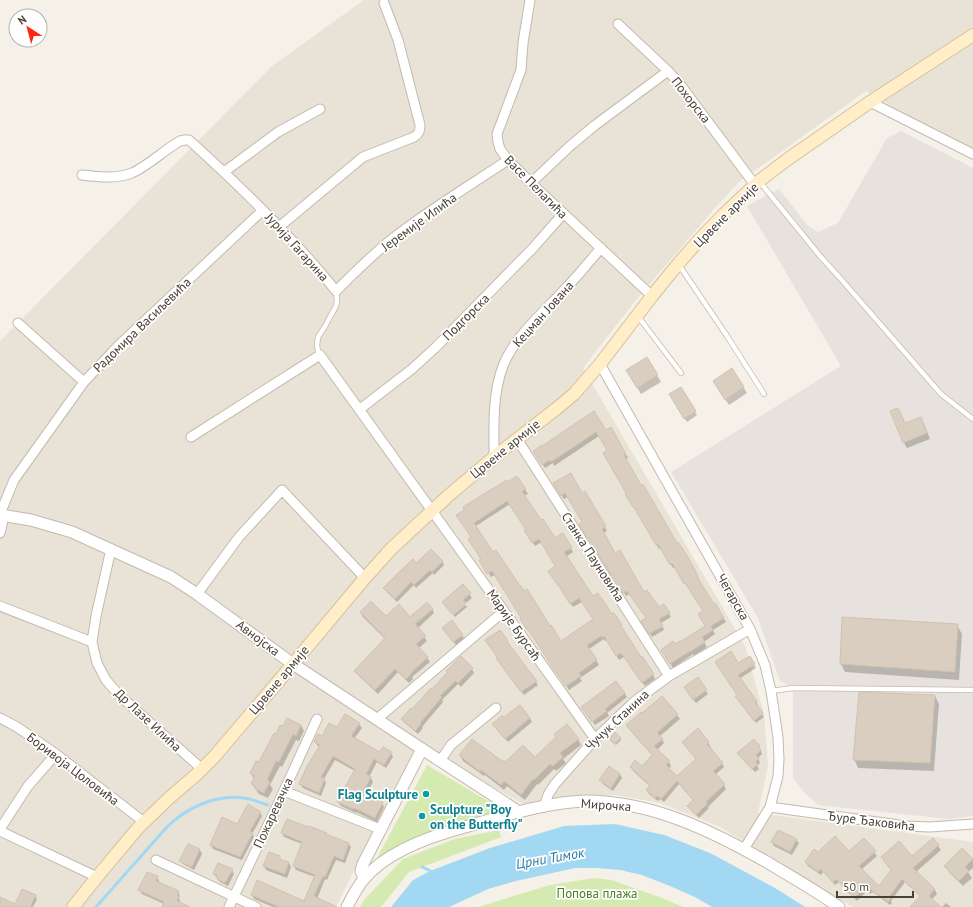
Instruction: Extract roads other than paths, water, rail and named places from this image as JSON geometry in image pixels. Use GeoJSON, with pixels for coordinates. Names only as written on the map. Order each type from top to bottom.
{"type":"FeatureCollection","features":[{"type":"Feature","properties":{"kind":"main road","name":"Црвене армије"},"geometry":{"type":"LineString","coordinates":[[73,907],[144,822],[202,769],[225,744],[391,549],[432,510],[494,457],[567,400],[600,364],[652,296],[712,226],[757,183],[788,159],[870,102],[973,35]]}},
{"type":"Feature","properties":{"kind":"street","name":"Васе Пелагића"},"geometry":{"type":"LineString","coordinates":[[530,0],[520,70],[497,134],[500,149],[508,160],[563,214],[652,296]]}},
{"type":"Feature","properties":{"kind":"street"},"geometry":{"type":"LineString","coordinates":[[279,227],[363,157],[414,137],[420,130],[398,40],[384,3]]}},
{"type":"Feature","properties":{"kind":"street","name":"Похорска"},"geometry":{"type":"LineString","coordinates":[[618,24],[668,71],[688,94],[757,183]]}},
{"type":"Feature","properties":{"kind":"street"},"geometry":{"type":"LineString","coordinates":[[531,183],[570,146],[668,71]]}},
{"type":"Feature","properties":{"kind":"street"},"geometry":{"type":"LineString","coordinates":[[870,102],[973,154]]}},
{"type":"Feature","properties":{"kind":"street"},"geometry":{"type":"LineString","coordinates":[[224,172],[278,132],[320,109]]}},
{"type":"Feature","properties":{"kind":"street","name":"Јурија Гагарина"},"geometry":{"type":"LineString","coordinates":[[82,175],[104,177],[126,174],[140,168],[180,141],[189,140],[263,210],[317,267],[336,291]]}},
{"type":"Feature","properties":{"kind":"street","name":"Јеремије Илића"},"geometry":{"type":"LineString","coordinates":[[336,291],[367,260],[393,239],[436,208],[508,160]]}},
{"type":"Feature","properties":{"kind":"street","name":"Радомира Васиљевића"},"geometry":{"type":"LineString","coordinates":[[0,533],[1,515],[14,480],[84,382],[118,346],[263,210]]}},
{"type":"Feature","properties":{"kind":"street","name":"Подгорска"},"geometry":{"type":"LineString","coordinates":[[360,409],[412,369],[436,348],[533,248],[563,214]]}},
{"type":"Feature","properties":{"kind":"street","name":"Кецман Јована"},"geometry":{"type":"LineString","coordinates":[[494,457],[494,415],[497,390],[508,353],[540,315],[601,248]]}},
{"type":"Feature","properties":{"kind":"street"},"geometry":{"type":"LineString","coordinates":[[18,323],[84,382]]}},
{"type":"Feature","properties":{"kind":"street"},"geometry":{"type":"LineString","coordinates":[[191,437],[320,355],[432,510]]}},
{"type":"Feature","properties":{"kind":"street","name":"Чегарска"},"geometry":{"type":"LineString","coordinates":[[600,364],[750,629],[765,665],[778,737],[778,776],[770,807],[744,849]]}},
{"type":"Feature","properties":{"kind":"street","name":"Станка Пауновића"},"geometry":{"type":"LineString","coordinates":[[517,439],[669,676]]}},
{"type":"Feature","properties":{"kind":"street"},"geometry":{"type":"LineString","coordinates":[[197,594],[239,537],[282,490],[365,578]]}},
{"type":"Feature","properties":{"kind":"street","name":"Марије Бурсаћ"},"geometry":{"type":"LineString","coordinates":[[432,510],[595,739]]}},
{"type":"Feature","properties":{"kind":"street","name":"Авнојска"},"geometry":{"type":"LineString","coordinates":[[1,515],[31,520],[72,532],[170,577],[197,594],[293,664],[519,812]]}},
{"type":"Feature","properties":{"kind":"street","name":"Др Лазе Илића"},"geometry":{"type":"LineString","coordinates":[[111,550],[96,616],[92,642],[97,663],[106,680],[119,695],[202,769]]}},
{"type":"Feature","properties":{"kind":"street"},"geometry":{"type":"LineString","coordinates":[[0,606],[92,642]]}},
{"type":"Feature","properties":{"kind":"street"},"geometry":{"type":"LineString","coordinates":[[377,720],[504,611]]}},
{"type":"Feature","properties":{"kind":"street","name":"Чучук Станина"},"geometry":{"type":"LineString","coordinates":[[544,807],[548,795],[555,784],[595,739],[635,701],[669,676],[750,629]]}},
{"type":"Feature","properties":{"kind":"street"},"geometry":{"type":"LineString","coordinates":[[440,761],[452,745],[496,708]]}},
{"type":"Feature","properties":{"kind":"street","name":"Боривоја Цоловића"},"geometry":{"type":"LineString","coordinates":[[0,718],[17,727],[56,754],[144,822]]}},
{"type":"Feature","properties":{"kind":"street","name":"Пожаревачка"},"geometry":{"type":"LineString","coordinates":[[229,907],[317,719]]}},
{"type":"Feature","properties":{"kind":"street"},"geometry":{"type":"LineString","coordinates":[[347,907],[364,878],[361,874],[361,867],[422,749]]}},
{"type":"Feature","properties":{"kind":"street"},"geometry":{"type":"LineString","coordinates":[[56,754],[28,786],[0,830],[97,877]]}},
{"type":"Feature","properties":{"kind":"street"},"geometry":{"type":"LineString","coordinates":[[284,791],[380,829]]}},
{"type":"Feature","properties":{"kind":"street","name":"Мирочка"},"geometry":{"type":"LineString","coordinates":[[364,878],[384,861],[407,847],[455,829],[544,807],[585,802],[613,802],[637,806],[661,813],[682,820],[725,839],[803,883],[839,907]]}},
{"type":"Feature","properties":{"kind":"street","name":"Ђуре Ђаковића"},"geometry":{"type":"LineString","coordinates":[[770,807],[906,826],[930,827],[973,824]]}},
{"type":"Feature","properties":{"kind":"street"},"geometry":{"type":"LineString","coordinates":[[156,860],[256,907]]}},
{"type":"Feature","properties":{"kind":"lane"},"geometry":{"type":"LineString","coordinates":[[757,183],[940,394],[973,419]]}},
{"type":"Feature","properties":{"kind":"lane"},"geometry":{"type":"LineString","coordinates":[[678,264],[764,394]]}},
{"type":"Feature","properties":{"kind":"lane","name":"Јурија Гагарина"},"geometry":{"type":"LineString","coordinates":[[320,355],[317,345],[318,337],[336,306],[336,291]]}},
{"type":"Feature","properties":{"kind":"lane"},"geometry":{"type":"LineString","coordinates":[[637,315],[681,373]]}},
{"type":"Feature","properties":{"kind":"lane"},"geometry":{"type":"LineString","coordinates":[[771,692],[793,688],[973,690]]}},
{"type":"Feature","properties":{"kind":"water","name":"Црни Тимок"},"geometry":{"type":"Polygon","coordinates":[[[615,824],[664,835],[710,853],[775,888],[805,907],[712,907],[697,898],[642,875],[620,870],[575,868],[516,881],[488,889],[449,907],[391,907],[413,880],[430,871],[490,848],[564,826],[615,824]]]}},
{"type":"Feature","properties":{"kind":"waterway"},"geometry":{"type":"LineString","coordinates":[[96,907],[166,828],[183,814],[202,804],[222,798],[233,797],[247,799],[268,805]]}},
{"type":"Feature","properties":{"kind":"waterway"},"geometry":{"type":"LineString","coordinates":[[422,867],[433,872]]}},
{"type":"Feature","properties":{"kind":"place","name":"Flag Sculpture"},"geometry":{"type":"Point","coordinates":[426,794]}},
{"type":"Feature","properties":{"kind":"place","name":"Sculpture \"Boy on the Butterfly\""},"geometry":{"type":"Point","coordinates":[422,816]}},
{"type":"Feature","properties":{"kind":"park label","name":"Попова плажа"},"geometry":{"type":"Point","coordinates":[597,893]}}]}
